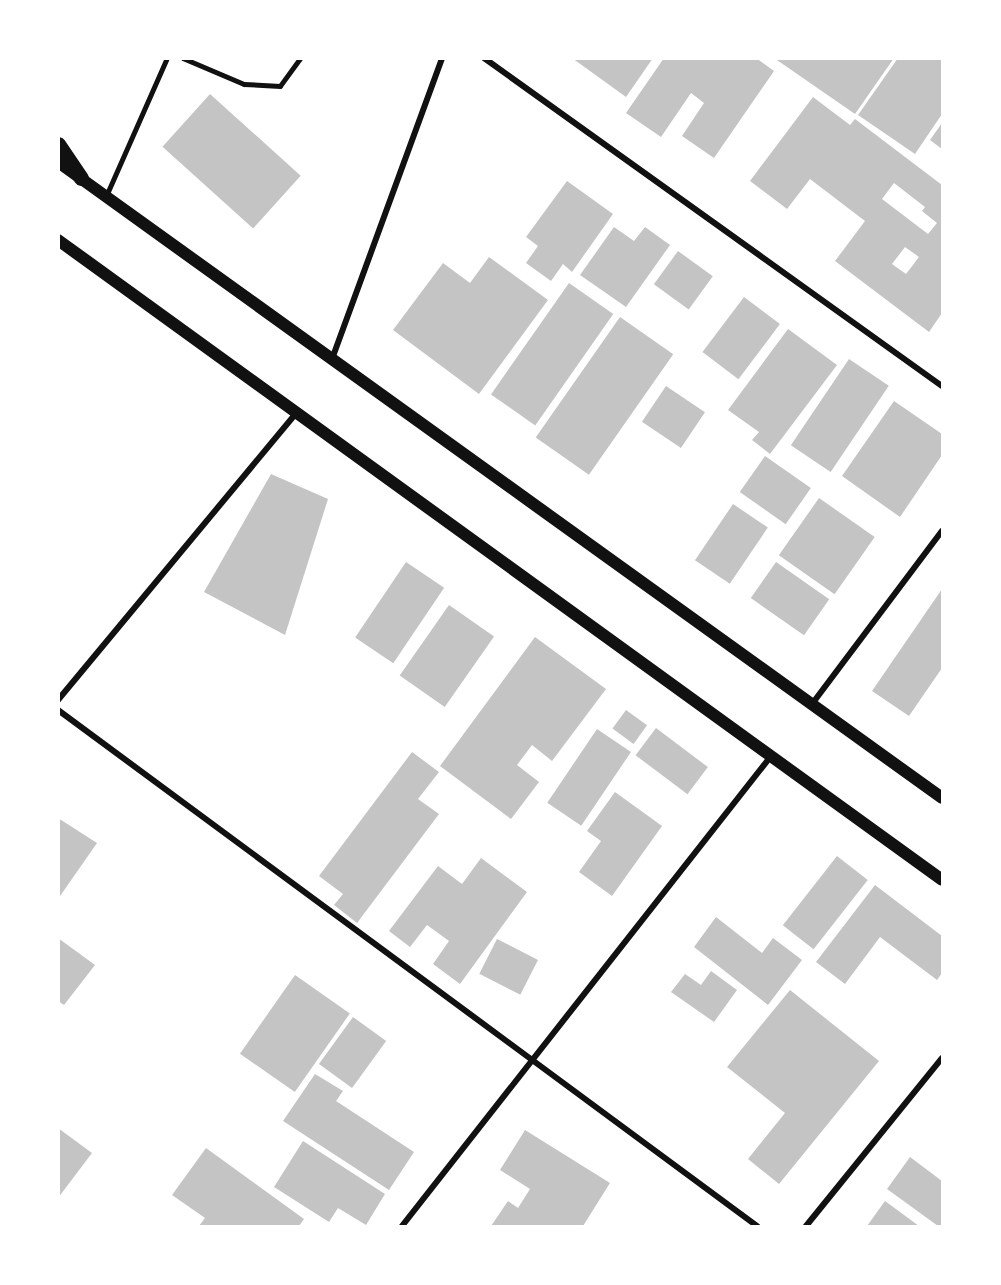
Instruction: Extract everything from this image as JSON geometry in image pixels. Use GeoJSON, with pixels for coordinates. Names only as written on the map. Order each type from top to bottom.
{"type":"FeatureCollection","features":[{"type":"Feature","properties":{"kind":"main road"},"geometry":{"type":"LineString","coordinates":[[58,144],[81,178]]}},
{"type":"Feature","properties":{"kind":"main road"},"geometry":{"type":"LineString","coordinates":[[58,162],[942,798]]}},
{"type":"Feature","properties":{"kind":"main road"},"geometry":{"type":"LineString","coordinates":[[58,240],[942,880]]}},
{"type":"Feature","properties":{"kind":"street"},"geometry":{"type":"LineString","coordinates":[[332,359],[442,58]]}},
{"type":"Feature","properties":{"kind":"street"},"geometry":{"type":"LineString","coordinates":[[484,58],[942,386]]}},
{"type":"Feature","properties":{"kind":"street"},"geometry":{"type":"LineString","coordinates":[[58,700],[297,413]]}},
{"type":"Feature","properties":{"kind":"street"},"geometry":{"type":"LineString","coordinates":[[813,704],[942,531]]}},
{"type":"Feature","properties":{"kind":"street"},"geometry":{"type":"LineString","coordinates":[[58,710],[757,1227]]}},
{"type":"Feature","properties":{"kind":"street"},"geometry":{"type":"LineString","coordinates":[[402,1227],[531,1059],[771,756]]}},
{"type":"Feature","properties":{"kind":"street"},"geometry":{"type":"LineString","coordinates":[[806,1227],[942,1058]]}},
{"type":"Feature","properties":{"kind":"lane"},"geometry":{"type":"LineString","coordinates":[[106,196],[128,141],[167,58]]}},
{"type":"Feature","properties":{"kind":"lane"},"geometry":{"type":"LineString","coordinates":[[183,58],[244,84],[280,86],[300,58]]}},
{"type":"Feature","properties":{"kind":"building"},"geometry":{"type":"Polygon","coordinates":[[[572,58],[653,58],[626,97],[572,58]]]}},
{"type":"Feature","properties":{"kind":"building"},"geometry":{"type":"Polygon","coordinates":[[[664,58],[756,58],[774,71],[714,158],[682,136],[704,103],[691,93],[661,137],[626,113],[664,58]]]}},
{"type":"Feature","properties":{"kind":"building"},"geometry":{"type":"Polygon","coordinates":[[[774,58],[894,58],[855,114],[774,58]]]}},
{"type":"Feature","properties":{"kind":"building"},"geometry":{"type":"Polygon","coordinates":[[[898,58],[942,58],[942,114],[915,154],[858,115],[898,58]]]}},
{"type":"Feature","properties":{"kind":"building"},"geometry":{"type":"Polygon","coordinates":[[[210,94],[301,176],[253,228],[162,147],[210,94]]]}},
{"type":"Feature","properties":{"kind":"building"},"geometry":{"type":"Polygon","coordinates":[[[813,97],[850,125],[855,119],[942,185],[942,313],[929,332],[835,261],[865,221],[810,179],[787,209],[750,181],[813,97]],[[894,183],[882,199],[928,234],[937,223],[922,211],[925,207],[894,183]],[[905,247],[892,264],[906,274],[919,257],[905,247]]]}},
{"type":"Feature","properties":{"kind":"building"},"geometry":{"type":"Polygon","coordinates":[[[942,123],[942,149],[930,140],[942,123]]]}},
{"type":"Feature","properties":{"kind":"building"},"geometry":{"type":"Polygon","coordinates":[[[567,181],[613,214],[572,272],[563,264],[551,281],[526,263],[538,246],[526,237],[567,181]]]}},
{"type":"Feature","properties":{"kind":"building"},"geometry":{"type":"Polygon","coordinates":[[[614,227],[634,241],[645,227],[670,245],[626,307],[580,275],[614,227]]]}},
{"type":"Feature","properties":{"kind":"building"},"geometry":{"type":"Polygon","coordinates":[[[678,251],[713,276],[689,309],[654,284],[678,251]]]}},
{"type":"Feature","properties":{"kind":"building"},"geometry":{"type":"Polygon","coordinates":[[[489,257],[548,300],[479,394],[393,330],[443,263],[470,283],[489,257]]]}},
{"type":"Feature","properties":{"kind":"building"},"geometry":{"type":"Polygon","coordinates":[[[569,283],[613,314],[535,425],[491,394],[569,283]]]}},
{"type":"Feature","properties":{"kind":"building"},"geometry":{"type":"Polygon","coordinates":[[[744,297],[780,324],[738,379],[702,352],[744,297]]]}},
{"type":"Feature","properties":{"kind":"building"},"geometry":{"type":"Polygon","coordinates":[[[620,317],[673,354],[589,475],[536,437],[620,317]]]}},
{"type":"Feature","properties":{"kind":"building"},"geometry":{"type":"Polygon","coordinates":[[[788,329],[837,365],[770,454],[752,440],[759,432],[728,410],[788,329]]]}},
{"type":"Feature","properties":{"kind":"building"},"geometry":{"type":"Polygon","coordinates":[[[849,359],[889,386],[831,472],[791,445],[849,359]]]}},
{"type":"Feature","properties":{"kind":"building"},"geometry":{"type":"Polygon","coordinates":[[[666,386],[705,412],[681,448],[642,422],[666,386]]]}},
{"type":"Feature","properties":{"kind":"building"},"geometry":{"type":"Polygon","coordinates":[[[894,401],[942,434],[942,455],[900,517],[842,476],[894,401]]]}},
{"type":"Feature","properties":{"kind":"building"},"geometry":{"type":"Polygon","coordinates":[[[765,456],[811,488],[786,524],[740,492],[765,456]]]}},
{"type":"Feature","properties":{"kind":"building"},"geometry":{"type":"Polygon","coordinates":[[[271,474],[328,499],[285,635],[204,592],[271,474]]]}},
{"type":"Feature","properties":{"kind":"building"},"geometry":{"type":"Polygon","coordinates":[[[819,498],[875,537],[835,594],[779,555],[819,498]]]}},
{"type":"Feature","properties":{"kind":"building"},"geometry":{"type":"Polygon","coordinates":[[[733,504],[768,527],[730,584],[695,560],[733,504]]]}},
{"type":"Feature","properties":{"kind":"building"},"geometry":{"type":"Polygon","coordinates":[[[406,562],[444,588],[393,663],[355,637],[406,562]]]}},
{"type":"Feature","properties":{"kind":"building"},"geometry":{"type":"Polygon","coordinates":[[[776,562],[829,599],[804,635],[751,598],[776,562]]]}},
{"type":"Feature","properties":{"kind":"building"},"geometry":{"type":"Polygon","coordinates":[[[942,589],[942,668],[909,716],[872,691],[942,589]]]}},
{"type":"Feature","properties":{"kind":"building"},"geometry":{"type":"Polygon","coordinates":[[[449,605],[494,637],[445,707],[400,675],[449,605]]]}},
{"type":"Feature","properties":{"kind":"building"},"geometry":{"type":"Polygon","coordinates":[[[535,637],[606,689],[552,761],[532,745],[517,765],[539,782],[511,819],[440,766],[535,637]]]}},
{"type":"Feature","properties":{"kind":"building"},"geometry":{"type":"Polygon","coordinates":[[[626,710],[647,725],[634,744],[612,729],[626,710]]]}},
{"type":"Feature","properties":{"kind":"building"},"geometry":{"type":"Polygon","coordinates":[[[656,728],[708,767],[687,794],[636,755],[656,728]]]}},
{"type":"Feature","properties":{"kind":"building"},"geometry":{"type":"Polygon","coordinates":[[[597,729],[631,752],[581,826],[547,803],[597,729]]]}},
{"type":"Feature","properties":{"kind":"building"},"geometry":{"type":"Polygon","coordinates":[[[412,752],[439,772],[418,799],[439,814],[357,923],[334,905],[343,894],[319,876],[412,752]]]}},
{"type":"Feature","properties":{"kind":"building"},"geometry":{"type":"Polygon","coordinates":[[[615,792],[662,826],[612,896],[579,872],[601,841],[587,831],[615,792]]]}},
{"type":"Feature","properties":{"kind":"building"},"geometry":{"type":"Polygon","coordinates":[[[58,818],[97,843],[58,899],[58,818]]]}},
{"type":"Feature","properties":{"kind":"building"},"geometry":{"type":"Polygon","coordinates":[[[837,856],[868,880],[814,949],[783,925],[837,856]]]}},
{"type":"Feature","properties":{"kind":"building"},"geometry":{"type":"Polygon","coordinates":[[[481,858],[527,892],[460,984],[433,964],[449,941],[427,925],[410,947],[389,931],[438,866],[462,884],[481,858]]]}},
{"type":"Feature","properties":{"kind":"building"},"geometry":{"type":"Polygon","coordinates":[[[875,885],[942,936],[942,973],[937,980],[880,937],[845,984],[816,962],[875,885]]]}},
{"type":"Feature","properties":{"kind":"building"},"geometry":{"type":"Polygon","coordinates":[[[716,917],[762,953],[773,938],[802,960],[768,1005],[694,947],[716,917]]]}},
{"type":"Feature","properties":{"kind":"building"},"geometry":{"type":"Polygon","coordinates":[[[58,938],[95,965],[64,1005],[58,1001],[58,938]]]}},
{"type":"Feature","properties":{"kind":"building"},"geometry":{"type":"Polygon","coordinates":[[[497,939],[538,960],[520,995],[479,974],[497,939]]]}},
{"type":"Feature","properties":{"kind":"building"},"geometry":{"type":"Polygon","coordinates":[[[711,971],[737,990],[714,1022],[671,992],[685,974],[701,985],[711,971]]]}},
{"type":"Feature","properties":{"kind":"building"},"geometry":{"type":"Polygon","coordinates":[[[295,975],[350,1013],[295,1092],[240,1054],[295,975]]]}},
{"type":"Feature","properties":{"kind":"building"},"geometry":{"type":"Polygon","coordinates":[[[790,990],[879,1061],[779,1184],[748,1159],[785,1113],[727,1067],[790,990]]]}},
{"type":"Feature","properties":{"kind":"building"},"geometry":{"type":"Polygon","coordinates":[[[353,1017],[386,1041],[352,1088],[319,1064],[353,1017]]]}},
{"type":"Feature","properties":{"kind":"building"},"geometry":{"type":"Polygon","coordinates":[[[315,1074],[343,1091],[336,1101],[414,1152],[389,1190],[283,1121],[315,1074]]]}},
{"type":"Feature","properties":{"kind":"building"},"geometry":{"type":"Polygon","coordinates":[[[58,1128],[92,1153],[58,1198],[58,1128]]]}},
{"type":"Feature","properties":{"kind":"building"},"geometry":{"type":"Polygon","coordinates":[[[525,1130],[610,1183],[583,1226],[491,1226],[508,1201],[518,1208],[530,1189],[500,1170],[525,1130]]]}},
{"type":"Feature","properties":{"kind":"building"},"geometry":{"type":"Polygon","coordinates":[[[303,1141],[385,1194],[366,1225],[338,1208],[329,1222],[274,1187],[303,1141]]]}},
{"type":"Feature","properties":{"kind":"building"},"geometry":{"type":"Polygon","coordinates":[[[206,1148],[304,1219],[299,1226],[199,1226],[205,1218],[172,1195],[206,1148]]]}},
{"type":"Feature","properties":{"kind":"building"},"geometry":{"type":"Polygon","coordinates":[[[910,1157],[942,1181],[942,1226],[938,1226],[887,1189],[910,1157]]]}},
{"type":"Feature","properties":{"kind":"building"},"geometry":{"type":"Polygon","coordinates":[[[885,1201],[919,1226],[867,1226],[885,1201]]]}}]}
